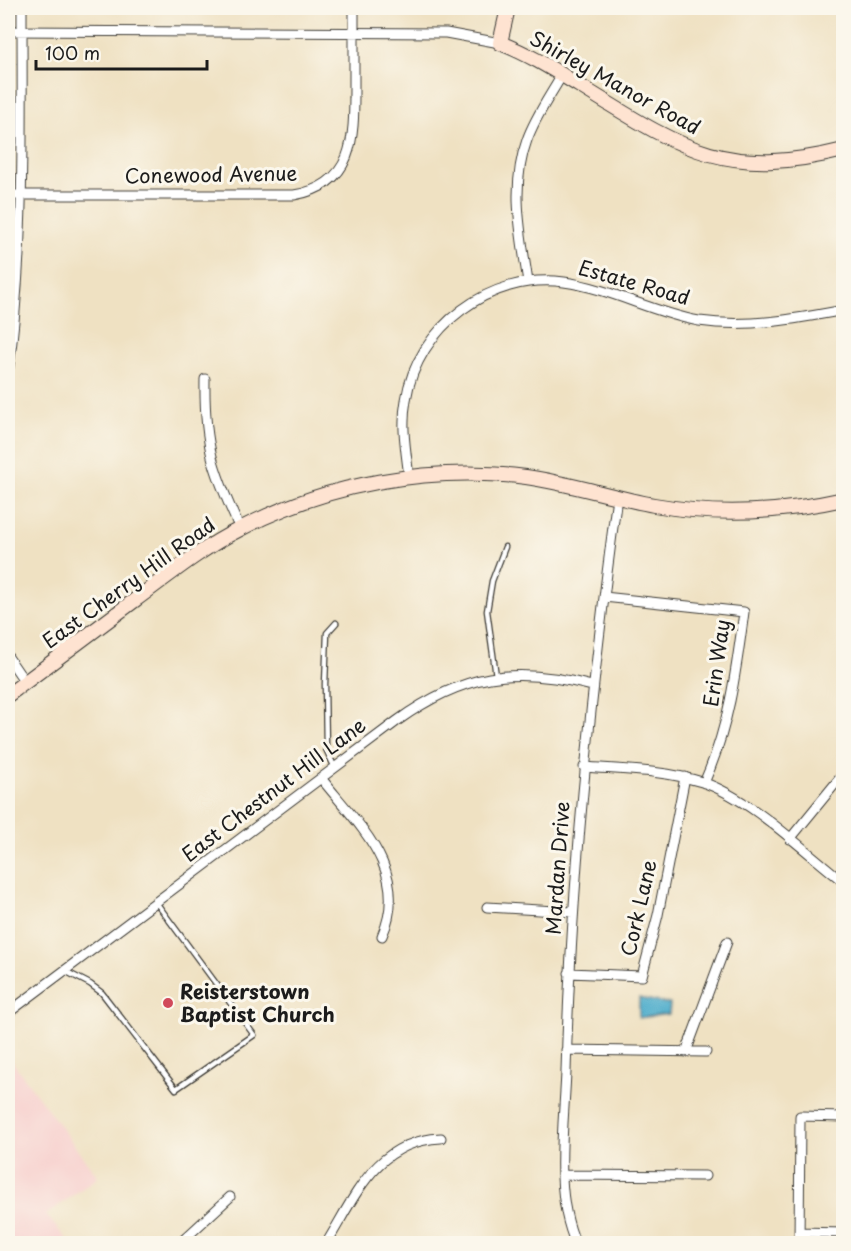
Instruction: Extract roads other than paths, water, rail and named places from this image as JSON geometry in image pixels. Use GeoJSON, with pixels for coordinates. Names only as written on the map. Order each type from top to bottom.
{"type":"FeatureCollection","features":[{"type":"Feature","properties":{"kind":"main road"},"geometry":{"type":"LineString","coordinates":[[500,43],[508,8]]}},
{"type":"Feature","properties":{"kind":"main road","name":"Shirley Manor Road"},"geometry":{"type":"LineString","coordinates":[[500,43],[562,75],[667,139],[712,155],[771,162],[812,158],[843,150]]}},
{"type":"Feature","properties":{"kind":"main road","name":"East Cherry Hill Road"},"geometry":{"type":"LineString","coordinates":[[8,695],[183,564],[240,529],[273,513],[338,491],[409,477],[444,474],[515,476],[556,482],[653,505],[722,512],[775,510],[843,499]]}},
{"type":"Feature","properties":{"kind":"street"},"geometry":{"type":"LineString","coordinates":[[8,373],[19,288],[22,8]]}},
{"type":"Feature","properties":{"kind":"street","name":"Conewood Avenue"},"geometry":{"type":"LineString","coordinates":[[8,195],[294,195],[317,189],[340,170],[352,144],[354,8]]}},
{"type":"Feature","properties":{"kind":"street","name":"Shirley Manor Road"},"geometry":{"type":"LineString","coordinates":[[8,31],[447,33],[500,43]]}},
{"type":"Feature","properties":{"kind":"street"},"geometry":{"type":"LineString","coordinates":[[528,282],[518,214],[519,173],[527,138],[562,75]]}},
{"type":"Feature","properties":{"kind":"street","name":"Estate Road"},"geometry":{"type":"LineString","coordinates":[[409,477],[404,417],[411,377],[420,358],[447,322],[484,295],[528,282],[565,282],[669,314],[700,321],[760,322],[843,310]]}},
{"type":"Feature","properties":{"kind":"street"},"geometry":{"type":"LineString","coordinates":[[206,379],[205,418],[208,446],[213,466],[240,529]]}},
{"type":"Feature","properties":{"kind":"street","name":"Mardan Drive"},"geometry":{"type":"LineString","coordinates":[[576,1244],[568,1216],[564,1175],[569,973],[592,686],[617,496]]}},
{"type":"Feature","properties":{"kind":"street","name":"Erin Way"},"geometry":{"type":"LineString","coordinates":[[604,597],[744,612],[729,712],[720,745],[704,783]]}},
{"type":"Feature","properties":{"kind":"street"},"geometry":{"type":"LineString","coordinates":[[8,657],[26,682]]}},
{"type":"Feature","properties":{"kind":"street","name":"East Chestnut Hill Lane"},"geometry":{"type":"LineString","coordinates":[[8,1013],[155,901],[433,698],[470,682],[496,677],[538,674],[592,686]]}},
{"type":"Feature","properties":{"kind":"street"},"geometry":{"type":"LineString","coordinates":[[584,767],[685,777],[704,783],[742,802],[843,882]]}},
{"type":"Feature","properties":{"kind":"street"},"geometry":{"type":"LineString","coordinates":[[790,839],[843,773]]}},
{"type":"Feature","properties":{"kind":"street","name":"Cork Lane"},"geometry":{"type":"LineString","coordinates":[[569,973],[642,976],[658,915],[685,777]]}},
{"type":"Feature","properties":{"kind":"street"},"geometry":{"type":"LineString","coordinates":[[321,778],[373,843],[383,861],[392,889],[392,904],[382,936]]}},
{"type":"Feature","properties":{"kind":"street"},"geometry":{"type":"LineString","coordinates":[[487,907],[573,912]]}},
{"type":"Feature","properties":{"kind":"street"},"geometry":{"type":"LineString","coordinates":[[686,1052],[727,942]]}},
{"type":"Feature","properties":{"kind":"street"},"geometry":{"type":"LineString","coordinates":[[566,1050],[706,1052]]}},
{"type":"Feature","properties":{"kind":"street"},"geometry":{"type":"LineString","coordinates":[[800,1244],[800,1116],[843,1117]]}},
{"type":"Feature","properties":{"kind":"street"},"geometry":{"type":"LineString","coordinates":[[326,1244],[365,1179],[387,1155],[414,1142],[441,1138]]}},
{"type":"Feature","properties":{"kind":"street"},"geometry":{"type":"LineString","coordinates":[[564,1175],[705,1176]]}},
{"type":"Feature","properties":{"kind":"street"},"geometry":{"type":"LineString","coordinates":[[179,1244],[230,1197]]}},
{"type":"Feature","properties":{"kind":"street"},"geometry":{"type":"LineString","coordinates":[[799,1232],[843,1233]]}},
{"type":"Feature","properties":{"kind":"lane"},"geometry":{"type":"LineString","coordinates":[[496,677],[487,611],[492,581],[505,547]]}},
{"type":"Feature","properties":{"kind":"lane"},"geometry":{"type":"LineString","coordinates":[[335,768],[326,749],[325,684],[327,633],[336,623]]}},
{"type":"Feature","properties":{"kind":"lane"},"geometry":{"type":"LineString","coordinates":[[63,970],[102,993],[176,1089],[254,1035],[155,901]]}},
{"type":"Feature","properties":{"kind":"water"},"geometry":{"type":"Polygon","coordinates":[[[639,998],[670,1004],[669,1014],[639,1018],[639,998]]]}},
{"type":"Feature","properties":{"kind":"place","name":"Reisterstown Baptist Church"},"geometry":{"type":"Point","coordinates":[168,1003]}}]}
